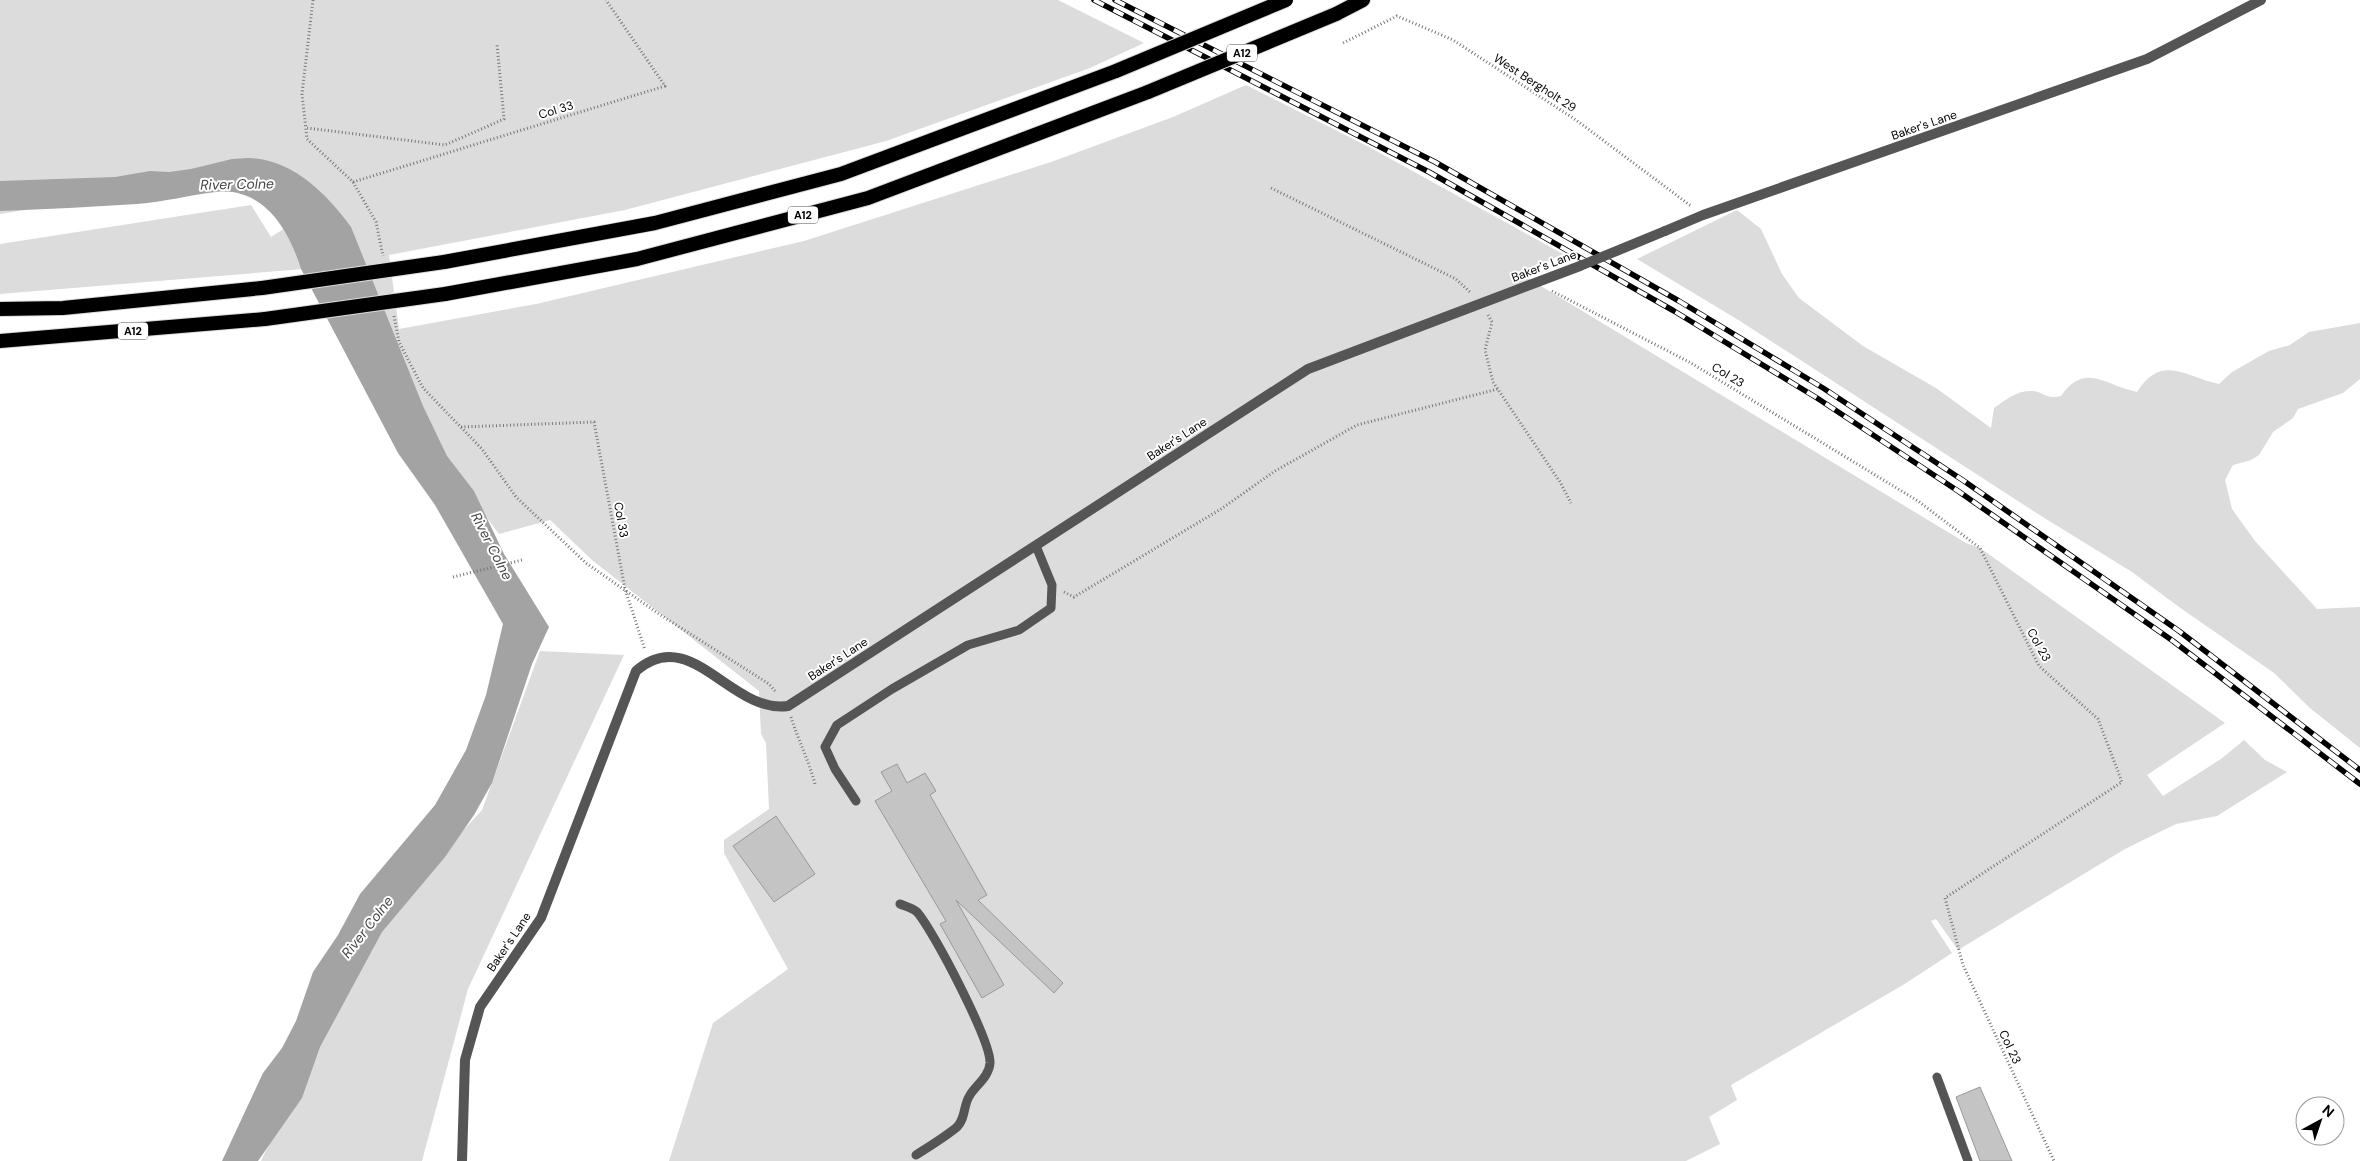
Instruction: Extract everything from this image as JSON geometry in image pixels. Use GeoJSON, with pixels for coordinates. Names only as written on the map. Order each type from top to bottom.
{"type":"FeatureCollection","features":[{"type":"Feature","properties":{"kind":"highway","name":"A12"},"geometry":{"type":"LineString","coordinates":[[0,309],[63,308],[262,288],[444,262],[655,223],[841,174],[1116,71],[1286,0]]}},
{"type":"Feature","properties":{"kind":"highway","name":"A12"},"geometry":{"type":"LineString","coordinates":[[0,341],[265,320],[445,294],[637,259],[868,198],[1148,92],[1336,14],[1364,0]]}},
{"type":"Feature","properties":{"kind":"street","name":"Baker's Lane"},"geometry":{"type":"LineString","coordinates":[[788,706],[1308,369],[1580,266],[1703,216],[2147,59],[2261,0]]}},
{"type":"Feature","properties":{"kind":"street"},"geometry":{"type":"LineString","coordinates":[[648,660],[665,656],[683,658],[760,704],[775,708],[788,706]]}},
{"type":"Feature","properties":{"kind":"street","name":"Baker's Lane"},"geometry":{"type":"LineString","coordinates":[[462,1161],[465,1060],[480,1007],[541,918],[636,671],[648,660]]}},
{"type":"Feature","properties":{"kind":"lane"},"geometry":{"type":"LineString","coordinates":[[856,801],[825,747],[837,725],[892,688],[968,645],[1019,630],[1051,608],[1052,585],[1036,546]]}},
{"type":"Feature","properties":{"kind":"lane"},"geometry":{"type":"LineString","coordinates":[[900,904],[915,910],[950,968],[980,1030],[990,1063],[984,1079],[970,1095],[965,1106],[964,1117],[958,1126],[916,1155]]}},
{"type":"Feature","properties":{"kind":"lane"},"geometry":{"type":"LineString","coordinates":[[1937,1078],[1968,1161]]}},
{"type":"Feature","properties":{"kind":"path"},"geometry":{"type":"LineString","coordinates":[[313,0],[306,40],[302,94],[307,128],[445,145],[504,119],[497,44]]}},
{"type":"Feature","properties":{"kind":"path","name":"Col 33"},"geometry":{"type":"LineString","coordinates":[[307,128],[307,139],[353,182],[664,86],[606,0]]}},
{"type":"Feature","properties":{"kind":"path","name":"West Bergholt 29"},"geometry":{"type":"LineString","coordinates":[[1343,43],[1397,16],[1453,40],[1576,120],[1644,169],[1703,216]]}},
{"type":"Feature","properties":{"kind":"path"},"geometry":{"type":"LineString","coordinates":[[1271,188],[1456,279],[1483,303],[1492,322],[1485,350],[1493,382],[1560,482],[1571,504]]}},
{"type":"Feature","properties":{"kind":"path","name":"Col 23"},"geometry":{"type":"LineString","coordinates":[[1536,283],[1691,363],[1918,501],[1980,548],[2039,666],[2098,719],[2122,782],[1944,898],[1963,965],[2054,1161]]}},
{"type":"Feature","properties":{"kind":"path"},"geometry":{"type":"LineString","coordinates":[[1052,585],[1074,597],[1221,509],[1275,472],[1357,424],[1498,388]]}},
{"type":"Feature","properties":{"kind":"path","name":"Col 33"},"geometry":{"type":"LineString","coordinates":[[625,589],[586,562],[516,497],[482,450],[461,427],[594,422],[625,589],[648,660]]}},
{"type":"Feature","properties":{"kind":"path"},"geometry":{"type":"LineString","coordinates":[[453,577],[522,560]]}},
{"type":"Feature","properties":{"kind":"path"},"geometry":{"type":"LineString","coordinates":[[625,589],[769,684],[788,706],[815,784]]}},
{"type":"Feature","properties":{"kind":"shaded area"},"geometry":{"type":"Polygon","coordinates":[[[0,0],[1058,0],[1144,43],[1090,68],[886,141],[625,210],[389,255],[399,329],[536,304],[804,241],[1051,162],[1173,117],[1246,85],[1369,147],[1563,254],[1521,274],[1966,543],[1980,548],[2225,723],[2147,775],[2163,796],[2221,759],[2244,740],[2265,760],[2287,772],[2217,816],[2176,824],[2125,849],[1958,950],[1936,919],[1931,921],[1952,953],[1903,985],[1731,1085],[1737,1100],[1709,1117],[1720,1144],[1686,1161],[669,1161],[713,1023],[788,969],[724,853],[724,840],[769,809],[766,743],[761,734],[759,691],[592,560],[550,520],[499,534],[395,395],[282,169],[0,214],[0,0]]]}},
{"type":"Feature","properties":{"kind":"shaded area"},"geometry":{"type":"Polygon","coordinates":[[[251,205],[271,237],[285,228],[303,269],[0,294],[0,244],[251,205]]]}},
{"type":"Feature","properties":{"kind":"shaded area"},"geometry":{"type":"Polygon","coordinates":[[[1737,210],[1761,229],[1782,274],[1799,298],[1863,346],[1936,388],[1991,428],[1994,408],[2021,392],[2035,391],[2051,397],[2061,396],[2070,386],[2079,380],[2087,378],[2106,381],[2137,392],[2146,380],[2156,373],[2165,370],[2185,373],[2219,384],[2232,372],[2269,351],[2290,345],[2309,332],[2360,323],[2360,379],[2343,393],[2298,409],[2293,418],[2273,432],[2259,455],[2251,460],[2233,465],[2225,480],[2232,509],[2255,541],[2317,609],[2360,607],[2360,748],[2310,708],[2274,673],[2132,572],[2038,514],[1740,321],[1637,259],[1737,210]]]}},
{"type":"Feature","properties":{"kind":"shaded area"},"geometry":{"type":"Polygon","coordinates":[[[540,651],[624,655],[468,989],[422,1161],[261,1161],[368,935],[482,810],[540,651]]]}},
{"type":"Feature","properties":{"kind":"water","name":"River Colne"},"geometry":{"type":"Polygon","coordinates":[[[248,158],[279,164],[307,180],[331,202],[351,227],[423,406],[447,456],[474,491],[504,554],[549,627],[532,664],[492,783],[474,815],[445,857],[382,932],[320,1047],[302,1098],[258,1161],[222,1161],[263,1073],[282,1048],[296,1021],[313,972],[338,935],[360,894],[435,805],[466,750],[486,695],[503,624],[435,505],[398,453],[301,269],[296,254],[281,226],[261,204],[248,196],[233,192],[216,192],[137,204],[0,211],[0,181],[115,177],[150,171],[169,172],[191,169],[232,159],[248,158]]]}},
{"type":"Feature","properties":{"kind":"building"},"geometry":{"type":"Polygon","coordinates":[[[897,764],[907,783],[925,773],[936,791],[930,795],[987,895],[978,900],[1063,983],[1054,993],[956,900],[1004,985],[982,998],[940,924],[946,921],[875,801],[892,791],[881,772],[897,764]]]}},
{"type":"Feature","properties":{"kind":"building"},"geometry":{"type":"Polygon","coordinates":[[[776,816],[815,874],[774,902],[733,846],[776,816]]]}},
{"type":"Feature","properties":{"kind":"building"},"geometry":{"type":"Polygon","coordinates":[[[1980,1087],[2012,1161],[1980,1161],[1956,1097],[1980,1087]]]}},
{"type":"Feature","properties":{"kind":"railway"},"geometry":{"type":"LineString","coordinates":[[1094,0],[1429,172],[1674,311],[1817,398],[1958,491],[2173,641],[2360,784]]}},
{"type":"Feature","properties":{"kind":"railway"},"geometry":{"type":"LineString","coordinates":[[1115,0],[1435,162],[1679,301],[1823,388],[1964,481],[2179,631],[2360,770]]}}]}
